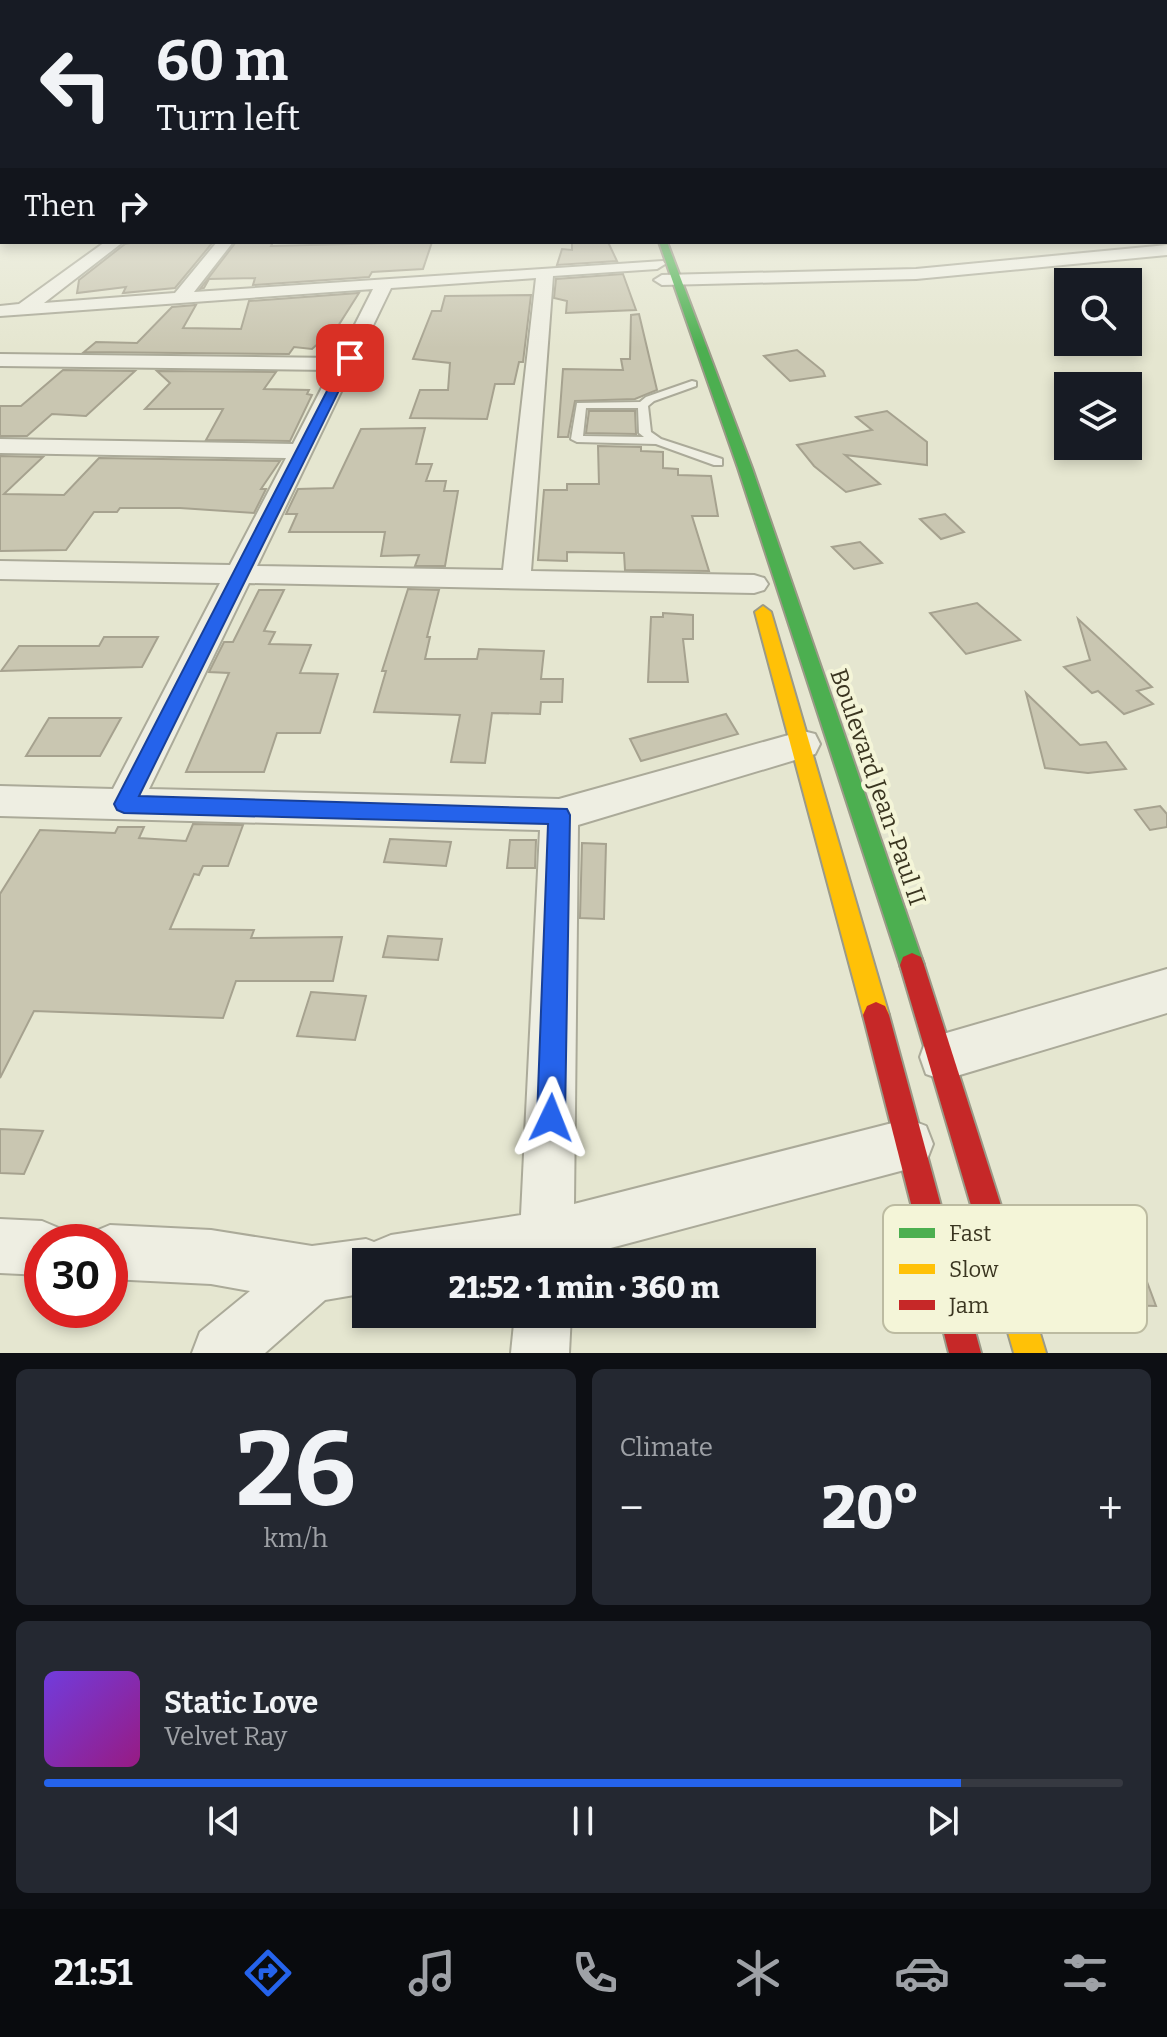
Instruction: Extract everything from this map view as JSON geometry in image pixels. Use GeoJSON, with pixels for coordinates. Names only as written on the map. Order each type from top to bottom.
{"type":"FeatureCollection","features":[{"type":"Feature","properties":{"kind":"main road","name":"Boulevard Jean-Paul II"},"geometry":{"type":"LineString","coordinates":[[653,244],[745,468],[943,1057],[986,1205]]}},
{"type":"Feature","properties":{"kind":"main road","name":"Boulevard Jean-Paul II"},"geometry":{"type":"LineString","coordinates":[[663,244],[665,274],[690,376]]}},
{"type":"Feature","properties":{"kind":"main road"},"geometry":{"type":"LineString","coordinates":[[709,436],[720,468]]}},
{"type":"Feature","properties":{"kind":"main road"},"geometry":{"type":"LineString","coordinates":[[752,578],[803,744],[876,1006],[925,1205]]}},
{"type":"Feature","properties":{"kind":"main road"},"geometry":{"type":"LineString","coordinates":[[960,1333],[965,1353]]}},
{"type":"Feature","properties":{"kind":"main road","name":"Boulevard Jean-Paul II"},"geometry":{"type":"LineString","coordinates":[[1024,1333],[1030,1353]]}},
{"type":"Feature","properties":{"kind":"street"},"geometry":{"type":"LineString","coordinates":[[0,328],[112,244]]}},
{"type":"Feature","properties":{"kind":"street"},"geometry":{"type":"LineString","coordinates":[[180,298],[223,244]]}},
{"type":"Feature","properties":{"kind":"street"},"geometry":{"type":"LineString","coordinates":[[0,311],[545,272],[901,275],[1167,250]]}},
{"type":"Feature","properties":{"kind":"street"},"geometry":{"type":"LineString","coordinates":[[1090,259],[1153,267]]}},
{"type":"Feature","properties":{"kind":"street"},"geometry":{"type":"LineString","coordinates":[[516,581],[545,272]]}},
{"type":"Feature","properties":{"kind":"street"},"geometry":{"type":"LineString","coordinates":[[124,804],[385,283]]}},
{"type":"Feature","properties":{"kind":"street"},"geometry":{"type":"LineString","coordinates":[[0,360],[347,364]]}},
{"type":"Feature","properties":{"kind":"street"},"geometry":{"type":"LineString","coordinates":[[0,446],[303,451]]}},
{"type":"Feature","properties":{"kind":"street"},"geometry":{"type":"LineString","coordinates":[[0,570],[516,581],[752,578]]}},
{"type":"Feature","properties":{"kind":"street"},"geometry":{"type":"LineString","coordinates":[[0,801],[559,815],[803,744]]}},
{"type":"Feature","properties":{"kind":"street"},"geometry":{"type":"LineString","coordinates":[[547,1248],[559,815]]}},
{"type":"Feature","properties":{"kind":"street"},"geometry":{"type":"LineString","coordinates":[[943,1057],[1167,991]]}},
{"type":"Feature","properties":{"kind":"street"},"geometry":{"type":"LineString","coordinates":[[554,1248],[908,1144]]}},
{"type":"Feature","properties":{"kind":"street"},"geometry":{"type":"LineString","coordinates":[[0,1246],[24,1247]]}},
{"type":"Feature","properties":{"kind":"street"},"geometry":{"type":"LineString","coordinates":[[128,1253],[211,1257],[312,1274],[352,1268]]}},
{"type":"Feature","properties":{"kind":"street"},"geometry":{"type":"LineString","coordinates":[[221,1353],[312,1274]]}},
{"type":"Feature","properties":{"kind":"street"},"geometry":{"type":"LineString","coordinates":[[540,1353],[542,1328]]}},
{"type":"Feature","properties":{"kind":"lane"},"geometry":{"type":"LineString","coordinates":[[657,441],[577,439],[581,405],[643,405],[690,376]]}},
{"type":"Feature","properties":{"kind":"lane"},"geometry":{"type":"LineString","coordinates":[[643,405],[645,433],[720,468]]}},
{"type":"Feature","properties":{"kind":"building"},"geometry":{"type":"Polygon","coordinates":[[[125,244],[211,244],[175,288],[123,293],[126,287],[77,293],[79,280],[125,244]]]}},
{"type":"Feature","properties":{"kind":"building"},"geometry":{"type":"Polygon","coordinates":[[[234,244],[431,244],[423,269],[372,272],[369,277],[253,285],[255,278],[209,279],[200,289],[234,244]]]}},
{"type":"Feature","properties":{"kind":"building"},"geometry":{"type":"Polygon","coordinates":[[[572,244],[609,244],[617,261],[557,265],[562,249],[572,250],[572,244]]]}},
{"type":"Feature","properties":{"kind":"building"},"geometry":{"type":"Polygon","coordinates":[[[623,274],[636,310],[566,313],[567,301],[554,298],[556,279],[623,274]]]}},
{"type":"Feature","properties":{"kind":"building"},"geometry":{"type":"Polygon","coordinates":[[[359,293],[338,326],[312,349],[294,347],[289,354],[84,352],[96,342],[137,343],[172,307],[196,305],[183,328],[241,329],[249,301],[359,293]]]}},
{"type":"Feature","properties":{"kind":"building"},"geometry":{"type":"Polygon","coordinates":[[[531,295],[523,362],[519,362],[514,384],[495,384],[487,419],[410,418],[420,390],[448,390],[450,363],[413,359],[432,311],[441,311],[445,296],[531,295]]]}},
{"type":"Feature","properties":{"kind":"building"},"geometry":{"type":"Polygon","coordinates":[[[639,314],[657,390],[635,399],[575,401],[568,437],[558,437],[563,369],[623,370],[621,359],[630,359],[631,315],[639,314]]]}},
{"type":"Feature","properties":{"kind":"building"},"geometry":{"type":"Polygon","coordinates":[[[797,350],[825,376],[790,381],[764,356],[797,350]]]}},
{"type":"Feature","properties":{"kind":"building"},"geometry":{"type":"Polygon","coordinates":[[[63,370],[135,371],[86,416],[52,414],[27,436],[0,436],[0,406],[21,406],[63,370]]]}},
{"type":"Feature","properties":{"kind":"building"},"geometry":{"type":"Polygon","coordinates":[[[157,371],[276,372],[264,389],[309,390],[307,394],[312,395],[290,441],[206,440],[223,409],[145,409],[170,383],[157,371]]]}},
{"type":"Feature","properties":{"kind":"building"},"geometry":{"type":"Polygon","coordinates":[[[589,411],[635,411],[636,434],[586,433],[589,411]]]}},
{"type":"Feature","properties":{"kind":"building"},"geometry":{"type":"Polygon","coordinates":[[[887,411],[927,442],[927,465],[845,455],[880,484],[846,492],[814,466],[797,445],[872,430],[856,417],[887,411]]]}},
{"type":"Feature","properties":{"kind":"building"},"geometry":{"type":"Polygon","coordinates":[[[425,428],[416,464],[432,464],[426,481],[446,481],[444,491],[458,491],[445,566],[415,566],[419,555],[381,556],[385,532],[289,532],[297,514],[286,514],[298,489],[333,488],[361,429],[425,428]]]}},
{"type":"Feature","properties":{"kind":"building"},"geometry":{"type":"Polygon","coordinates":[[[598,446],[641,447],[641,451],[663,452],[663,468],[678,469],[678,475],[711,476],[718,516],[692,516],[709,571],[625,570],[624,553],[567,552],[567,561],[538,560],[544,490],[567,490],[567,484],[599,484],[598,446]]]}},
{"type":"Feature","properties":{"kind":"building"},"geometry":{"type":"Polygon","coordinates":[[[0,456],[43,457],[4,494],[64,495],[99,458],[280,461],[261,489],[266,489],[254,513],[120,508],[117,512],[94,512],[66,550],[0,551],[0,456]]]}},
{"type":"Feature","properties":{"kind":"building"},"geometry":{"type":"Polygon","coordinates":[[[945,514],[964,532],[941,539],[920,519],[945,514]]]}},
{"type":"Feature","properties":{"kind":"building"},"geometry":{"type":"Polygon","coordinates":[[[860,542],[882,563],[854,569],[832,547],[860,542]]]}},
{"type":"Feature","properties":{"kind":"building"},"geometry":{"type":"Polygon","coordinates":[[[408,589],[439,590],[427,637],[430,637],[425,659],[477,659],[479,649],[544,651],[541,679],[563,679],[562,702],[541,702],[540,714],[492,713],[485,763],[451,762],[460,715],[374,712],[386,671],[382,671],[408,589]]]}},
{"type":"Feature","properties":{"kind":"building"},"geometry":{"type":"Polygon","coordinates":[[[259,590],[284,590],[264,631],[275,632],[269,644],[311,645],[300,673],[338,674],[320,733],[277,733],[264,772],[186,772],[229,673],[209,672],[224,642],[233,642],[259,590]]]}},
{"type":"Feature","properties":{"kind":"building"},"geometry":{"type":"Polygon","coordinates":[[[977,603],[1020,640],[966,654],[930,613],[977,603]]]}},
{"type":"Feature","properties":{"kind":"building"},"geometry":{"type":"Polygon","coordinates":[[[663,613],[693,615],[693,639],[683,639],[688,682],[648,682],[651,617],[663,617],[663,613]]]}},
{"type":"Feature","properties":{"kind":"building"},"geometry":{"type":"Polygon","coordinates":[[[1078,619],[1152,687],[1137,691],[1153,704],[1124,714],[1098,691],[1092,693],[1064,667],[1090,660],[1078,619]]]}},
{"type":"Feature","properties":{"kind":"building"},"geometry":{"type":"Polygon","coordinates":[[[104,637],[158,637],[142,667],[1,671],[19,646],[99,646],[104,637]]]}},
{"type":"Feature","properties":{"kind":"building"},"geometry":{"type":"Polygon","coordinates":[[[1026,693],[1080,745],[1106,742],[1126,769],[1088,773],[1045,768],[1026,693]]]}},
{"type":"Feature","properties":{"kind":"building"},"geometry":{"type":"Polygon","coordinates":[[[726,714],[738,734],[641,761],[630,739],[726,714]]]}},
{"type":"Feature","properties":{"kind":"building"},"geometry":{"type":"Polygon","coordinates":[[[49,718],[121,718],[100,756],[26,756],[49,718]]]}},
{"type":"Feature","properties":{"kind":"building"},"geometry":{"type":"Polygon","coordinates":[[[1160,806],[1167,814],[1167,827],[1150,830],[1135,810],[1160,806]]]}},
{"type":"Feature","properties":{"kind":"building"},"geometry":{"type":"Polygon","coordinates":[[[193,824],[243,825],[228,866],[203,866],[199,875],[194,874],[170,929],[254,930],[251,938],[342,937],[333,981],[236,981],[223,1018],[34,1011],[0,1078],[0,894],[40,830],[115,833],[118,827],[144,827],[139,838],[186,841],[193,824]]]}},
{"type":"Feature","properties":{"kind":"building"},"geometry":{"type":"Polygon","coordinates":[[[390,839],[451,842],[446,866],[384,862],[390,839]]]}},
{"type":"Feature","properties":{"kind":"building"},"geometry":{"type":"Polygon","coordinates":[[[510,840],[536,840],[535,868],[507,868],[510,840]]]}},
{"type":"Feature","properties":{"kind":"building"},"geometry":{"type":"Polygon","coordinates":[[[582,843],[606,844],[604,919],[580,918],[582,843]]]}},
{"type":"Feature","properties":{"kind":"building"},"geometry":{"type":"Polygon","coordinates":[[[388,936],[442,939],[438,960],[383,957],[388,936]]]}},
{"type":"Feature","properties":{"kind":"building"},"geometry":{"type":"Polygon","coordinates":[[[311,992],[366,996],[355,1040],[297,1036],[311,992]]]}},
{"type":"Feature","properties":{"kind":"building"},"geometry":{"type":"Polygon","coordinates":[[[0,1129],[43,1131],[24,1174],[0,1173],[0,1129]]]}},
{"type":"Feature","properties":{"kind":"building"},"geometry":{"type":"Polygon","coordinates":[[[1147,1282],[1156,1306],[1147,1306],[1147,1282]]]}},
{"type":"Feature","properties":{"kind":"traffic: fast"},"geometry":{"type":"LineString","coordinates":[[664,244],[745,468],[912,965]]}},
{"type":"Feature","properties":{"kind":"traffic: slow"},"geometry":{"type":"LineString","coordinates":[[763,612],[876,1015]]}},
{"type":"Feature","properties":{"kind":"traffic: slow"},"geometry":{"type":"LineString","coordinates":[[1024,1333],[1030,1353]]}},
{"type":"Feature","properties":{"kind":"traffic: jam"},"geometry":{"type":"LineString","coordinates":[[912,965],[986,1205]]}},
{"type":"Feature","properties":{"kind":"traffic: jam"},"geometry":{"type":"LineString","coordinates":[[876,1015],[926,1205]]}},
{"type":"Feature","properties":{"kind":"traffic: jam"},"geometry":{"type":"LineString","coordinates":[[960,1333],[965,1353]]}},
{"type":"Feature","properties":{"kind":"route"},"geometry":{"type":"LineString","coordinates":[[350,358],[124,804],[559,815],[551,1118]]}}]}
